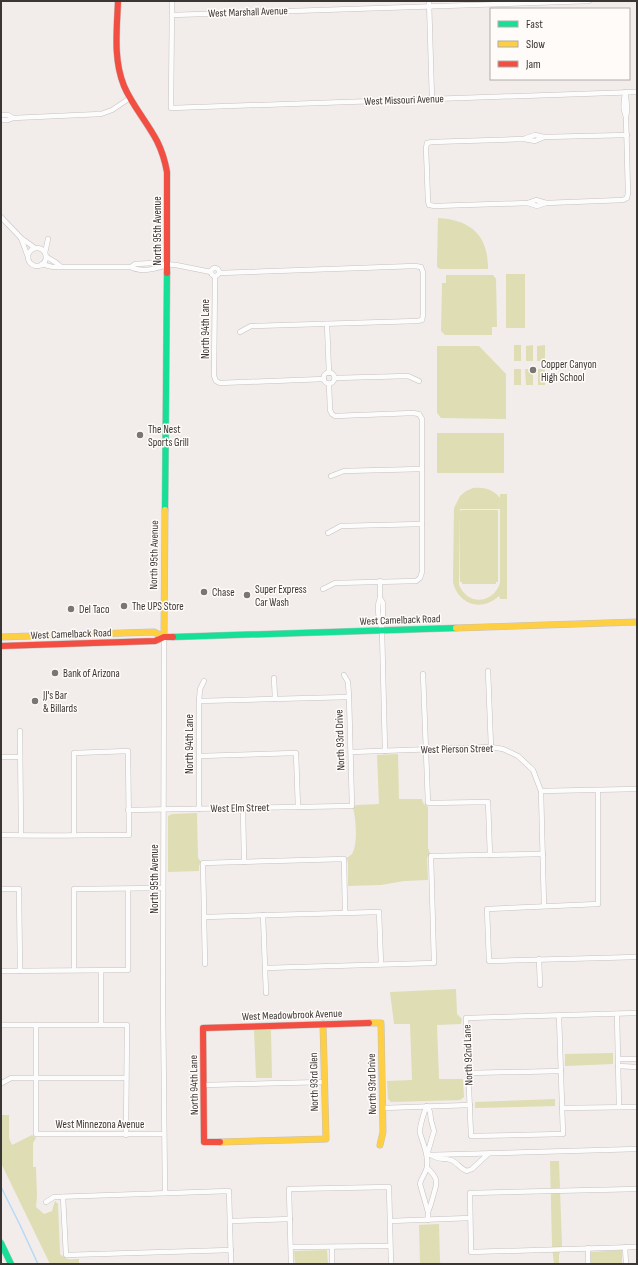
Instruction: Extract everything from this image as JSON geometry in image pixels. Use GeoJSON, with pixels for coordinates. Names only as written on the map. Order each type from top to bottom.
{"type":"FeatureCollection","features":[{"type":"Feature","properties":{"kind":"main road","name":"North 95th Avenue"},"geometry":{"type":"LineString","coordinates":[[118,1],[117,51],[118,66],[121,78],[130,98],[156,138],[164,156],[168,178],[164,637]]}},
{"type":"Feature","properties":{"kind":"main road","name":"West Camelback Road"},"geometry":{"type":"LineString","coordinates":[[1,646],[155,641],[164,637],[637,622]]}},
{"type":"Feature","properties":{"kind":"main road","name":"West Camelback Road"},"geometry":{"type":"LineString","coordinates":[[1,637],[154,632],[164,637]]}},
{"type":"Feature","properties":{"kind":"main road"},"geometry":{"type":"LineString","coordinates":[[1,642],[20,642],[31,636],[37,641],[60,641],[72,644]]}},
{"type":"Feature","properties":{"kind":"main road","name":"West Meadowbrook Avenue"},"geometry":{"type":"LineString","coordinates":[[203,1028],[381,1023]]}},
{"type":"Feature","properties":{"kind":"main road","name":"North 93rd Drive"},"geometry":{"type":"LineString","coordinates":[[380,1145],[383,1132],[381,1023]]}},
{"type":"Feature","properties":{"kind":"main road","name":"North 93rd Glen"},"geometry":{"type":"LineString","coordinates":[[204,1142],[326,1139],[323,1024]]}},
{"type":"Feature","properties":{"kind":"main road","name":"North 94th Lane"},"geometry":{"type":"LineString","coordinates":[[203,1028],[204,1142]]}},
{"type":"Feature","properties":{"kind":"main road"},"geometry":{"type":"LineString","coordinates":[[2,1244],[11,1264]]}},
{"type":"Feature","properties":{"kind":"main road"},"geometry":{"type":"LineString","coordinates":[[2,1244],[14,1264]]}},
{"type":"Feature","properties":{"kind":"street"},"geometry":{"type":"LineString","coordinates":[[172,1],[172,15]]}},
{"type":"Feature","properties":{"kind":"street"},"geometry":{"type":"LineString","coordinates":[[429,1],[432,99]]}},
{"type":"Feature","properties":{"kind":"street","name":"West Marshall Avenue"},"geometry":{"type":"LineString","coordinates":[[172,15],[589,1]]}},
{"type":"Feature","properties":{"kind":"street","name":"West Missouri Avenue"},"geometry":{"type":"LineString","coordinates":[[172,15],[171,108],[637,92]]}},
{"type":"Feature","properties":{"kind":"street"},"geometry":{"type":"LineString","coordinates":[[625,92],[623,99],[627,135],[627,198],[623,200],[546,203],[537,206],[528,203],[429,205],[427,143],[524,139],[535,141],[544,138],[627,135]]}},
{"type":"Feature","properties":{"kind":"street"},"geometry":{"type":"LineString","coordinates":[[1,120],[13,118],[101,114],[112,110],[130,98]]}},
{"type":"Feature","properties":{"kind":"street"},"geometry":{"type":"LineString","coordinates":[[1,115],[13,118]]}},
{"type":"Feature","properties":{"kind":"street"},"geometry":{"type":"LineString","coordinates":[[1,217],[21,238],[37,248],[49,259],[56,262],[60,266]]}},
{"type":"Feature","properties":{"kind":"street"},"geometry":{"type":"LineString","coordinates":[[21,238],[28,260],[37,266],[42,264],[54,267],[131,267],[135,264],[154,263],[176,265],[211,272],[215,268],[218,270],[217,275],[415,266],[421,267],[423,272],[422,320],[251,326],[240,332]]}},
{"type":"Feature","properties":{"kind":"street"},"geometry":{"type":"LineString","coordinates":[[28,257],[30,252],[48,239],[44,262],[42,264]]}},
{"type":"Feature","properties":{"kind":"street","name":"North 94th Lane"},"geometry":{"type":"LineString","coordinates":[[217,275],[214,376],[216,381],[324,379]]}},
{"type":"Feature","properties":{"kind":"street"},"geometry":{"type":"LineString","coordinates":[[327,324],[329,373]]}},
{"type":"Feature","properties":{"kind":"street"},"geometry":{"type":"LineString","coordinates":[[329,373],[335,378],[408,376],[419,381]]}},
{"type":"Feature","properties":{"kind":"street"},"geometry":{"type":"LineString","coordinates":[[329,373],[325,374],[324,379],[325,382],[330,384]]}},
{"type":"Feature","properties":{"kind":"street"},"geometry":{"type":"LineString","coordinates":[[323,589],[335,583],[416,580],[420,578],[422,572],[422,419],[419,414],[413,413],[335,416],[330,410],[330,384],[335,378]]}},
{"type":"Feature","properties":{"kind":"street"},"geometry":{"type":"LineString","coordinates":[[330,476],[344,471],[422,469]]}},
{"type":"Feature","properties":{"kind":"street"},"geometry":{"type":"LineString","coordinates":[[328,533],[341,526],[422,524]]}},
{"type":"Feature","properties":{"kind":"street"},"geometry":{"type":"LineString","coordinates":[[380,581],[380,598],[383,603],[382,630],[385,751]]}},
{"type":"Feature","properties":{"kind":"street","name":"North 95th Avenue"},"geometry":{"type":"LineString","coordinates":[[164,637],[165,1193]]}},
{"type":"Feature","properties":{"kind":"street"},"geometry":{"type":"LineString","coordinates":[[488,671],[491,747]]}},
{"type":"Feature","properties":{"kind":"street"},"geometry":{"type":"LineString","coordinates":[[423,674],[428,803],[488,802],[490,855]]}},
{"type":"Feature","properties":{"kind":"street","name":"North 93rd Drive"},"geometry":{"type":"LineString","coordinates":[[344,675],[348,682],[349,697],[352,806]]}},
{"type":"Feature","properties":{"kind":"street"},"geometry":{"type":"LineString","coordinates":[[274,678],[275,699]]}},
{"type":"Feature","properties":{"kind":"street","name":"North 94th Lane"},"geometry":{"type":"LineString","coordinates":[[199,809],[199,701],[200,689],[204,680]]}},
{"type":"Feature","properties":{"kind":"street"},"geometry":{"type":"LineString","coordinates":[[199,701],[349,697]]}},
{"type":"Feature","properties":{"kind":"street"},"geometry":{"type":"LineString","coordinates":[[20,732],[21,835]]}},
{"type":"Feature","properties":{"kind":"street","name":"West Pierson Street"},"geometry":{"type":"LineString","coordinates":[[351,752],[491,747],[503,749],[518,756],[534,770],[541,791],[544,906]]}},
{"type":"Feature","properties":{"kind":"street"},"geometry":{"type":"LineString","coordinates":[[1,835],[74,835],[128,835],[128,752],[74,753],[74,835]]}},
{"type":"Feature","properties":{"kind":"street"},"geometry":{"type":"LineString","coordinates":[[200,756],[296,753],[298,807]]}},
{"type":"Feature","properties":{"kind":"street"},"geometry":{"type":"LineString","coordinates":[[1,757],[20,757]]}},
{"type":"Feature","properties":{"kind":"street"},"geometry":{"type":"LineString","coordinates":[[541,791],[637,789]]}},
{"type":"Feature","properties":{"kind":"street"},"geometry":{"type":"LineString","coordinates":[[598,790],[598,904],[488,909],[489,961],[637,957]]}},
{"type":"Feature","properties":{"kind":"street","name":"West Elm Street"},"geometry":{"type":"LineString","coordinates":[[128,810],[352,806]]}},
{"type":"Feature","properties":{"kind":"street"},"geometry":{"type":"LineString","coordinates":[[243,808],[244,862]]}},
{"type":"Feature","properties":{"kind":"street"},"geometry":{"type":"LineString","coordinates":[[265,968],[434,963],[431,856],[543,854]]}},
{"type":"Feature","properties":{"kind":"street"},"geometry":{"type":"LineString","coordinates":[[205,964],[204,864],[344,859],[345,912]]}},
{"type":"Feature","properties":{"kind":"street"},"geometry":{"type":"LineString","coordinates":[[74,970],[74,889],[164,888]]}},
{"type":"Feature","properties":{"kind":"street"},"geometry":{"type":"LineString","coordinates":[[1,889],[19,889],[20,971]]}},
{"type":"Feature","properties":{"kind":"street"},"geometry":{"type":"LineString","coordinates":[[1,971],[128,970],[128,889]]}},
{"type":"Feature","properties":{"kind":"street"},"geometry":{"type":"LineString","coordinates":[[205,917],[379,912],[380,964]]}},
{"type":"Feature","properties":{"kind":"street"},"geometry":{"type":"LineString","coordinates":[[264,915],[266,993]]}},
{"type":"Feature","properties":{"kind":"street"},"geometry":{"type":"LineString","coordinates":[[539,959],[540,985]]}},
{"type":"Feature","properties":{"kind":"street"},"geometry":{"type":"LineString","coordinates":[[101,971],[101,1025]]}},
{"type":"Feature","properties":{"kind":"street","name":"North 92nd Lane"},"geometry":{"type":"LineString","coordinates":[[562,1108],[563,1134],[471,1136],[466,1018],[637,1013]]}},
{"type":"Feature","properties":{"kind":"street"},"geometry":{"type":"LineString","coordinates":[[617,1014],[619,1107]]}},
{"type":"Feature","properties":{"kind":"street"},"geometry":{"type":"LineString","coordinates":[[559,1016],[562,1108],[637,1107]]}},
{"type":"Feature","properties":{"kind":"street"},"geometry":{"type":"LineString","coordinates":[[1,1025],[127,1025],[126,1134]]}},
{"type":"Feature","properties":{"kind":"street"},"geometry":{"type":"LineString","coordinates":[[36,1025],[36,1078]]}},
{"type":"Feature","properties":{"kind":"street"},"geometry":{"type":"LineString","coordinates":[[618,1059],[637,1059],[637,1067],[618,1066]]}},
{"type":"Feature","properties":{"kind":"street"},"geometry":{"type":"LineString","coordinates":[[468,1073],[561,1071]]}},
{"type":"Feature","properties":{"kind":"street"},"geometry":{"type":"LineString","coordinates":[[2,1083],[11,1078],[126,1078]]}},
{"type":"Feature","properties":{"kind":"street","name":"West Minnezona Avenue"},"geometry":{"type":"LineString","coordinates":[[36,1078],[36,1134],[164,1134]]}},
{"type":"Feature","properties":{"kind":"street"},"geometry":{"type":"LineString","coordinates":[[204,1085],[324,1082]]}},
{"type":"Feature","properties":{"kind":"street"},"geometry":{"type":"LineString","coordinates":[[383,1108],[470,1105]]}},
{"type":"Feature","properties":{"kind":"street"},"geometry":{"type":"LineString","coordinates":[[427,1106],[430,1112],[434,1131],[427,1168],[420,1180],[420,1184],[428,1212],[428,1220]]}},
{"type":"Feature","properties":{"kind":"street"},"geometry":{"type":"LineString","coordinates":[[427,1106],[423,1113],[420,1132],[429,1155],[437,1159],[451,1160],[465,1170],[469,1170],[488,1154]]}},
{"type":"Feature","properties":{"kind":"street"},"geometry":{"type":"LineString","coordinates":[[429,1155],[637,1149]]}},
{"type":"Feature","properties":{"kind":"street"},"geometry":{"type":"LineString","coordinates":[[458,1165],[459,1157],[462,1154]]}},
{"type":"Feature","properties":{"kind":"street"},"geometry":{"type":"LineString","coordinates":[[427,1168],[432,1172],[437,1183],[433,1202],[428,1212]]}},
{"type":"Feature","properties":{"kind":"street"},"geometry":{"type":"LineString","coordinates":[[292,1264],[289,1189],[389,1187],[391,1264]]}},
{"type":"Feature","properties":{"kind":"street"},"geometry":{"type":"LineString","coordinates":[[637,1189],[470,1193],[471,1252],[637,1247]]}},
{"type":"Feature","properties":{"kind":"street"},"geometry":{"type":"LineString","coordinates":[[46,1202],[54,1197],[63,1196],[229,1190],[231,1264]]}},
{"type":"Feature","properties":{"kind":"street"},"geometry":{"type":"LineString","coordinates":[[63,1196],[66,1255],[231,1250]]}},
{"type":"Feature","properties":{"kind":"street"},"geometry":{"type":"LineString","coordinates":[[390,1221],[470,1218]]}},
{"type":"Feature","properties":{"kind":"street"},"geometry":{"type":"LineString","coordinates":[[230,1221],[290,1219]]}},
{"type":"Feature","properties":{"kind":"street"},"geometry":{"type":"LineString","coordinates":[[291,1247],[390,1246]]}},
{"type":"Feature","properties":{"kind":"street"},"geometry":{"type":"LineString","coordinates":[[332,1247],[332,1264]]}},
{"type":"Feature","properties":{"kind":"street"},"geometry":{"type":"LineString","coordinates":[[625,1247],[626,1264]]}},
{"type":"Feature","properties":{"kind":"street"},"geometry":{"type":"LineString","coordinates":[[588,1248],[588,1264]]}},
{"type":"Feature","properties":{"kind":"green space"},"geometry":{"type":"Polygon","coordinates":[[[438,218],[460,222],[468,226],[481,238],[485,247],[488,269],[440,269],[437,267],[438,218]]]}},
{"type":"Feature","properties":{"kind":"green space"},"geometry":{"type":"Polygon","coordinates":[[[506,274],[525,274],[525,328],[506,328],[506,274]]]}},
{"type":"Feature","properties":{"kind":"green space"},"geometry":{"type":"Polygon","coordinates":[[[446,275],[493,275],[496,279],[497,327],[492,327],[492,335],[445,335],[441,331],[442,283],[446,283],[446,275]]]}},
{"type":"Feature","properties":{"kind":"green space"},"geometry":{"type":"Polygon","coordinates":[[[514,345],[521,345],[521,361],[514,361],[514,345]]]}},
{"type":"Feature","properties":{"kind":"green space"},"geometry":{"type":"Polygon","coordinates":[[[533,345],[533,361],[526,361],[526,346],[533,345]]]}},
{"type":"Feature","properties":{"kind":"green space"},"geometry":{"type":"Polygon","coordinates":[[[545,345],[545,361],[537,361],[537,346],[545,345]]]}},
{"type":"Feature","properties":{"kind":"green space"},"geometry":{"type":"Polygon","coordinates":[[[437,346],[479,346],[506,374],[506,419],[441,418],[437,413],[437,346]]]}},
{"type":"Feature","properties":{"kind":"green space"},"geometry":{"type":"Polygon","coordinates":[[[514,369],[521,369],[521,385],[514,385],[514,369]]]}},
{"type":"Feature","properties":{"kind":"green space"},"geometry":{"type":"Polygon","coordinates":[[[525,369],[533,369],[533,385],[526,385],[525,369]]]}},
{"type":"Feature","properties":{"kind":"green space"},"geometry":{"type":"Polygon","coordinates":[[[538,369],[545,369],[545,385],[538,385],[538,369]]]}},
{"type":"Feature","properties":{"kind":"green space"},"geometry":{"type":"Polygon","coordinates":[[[437,433],[504,433],[504,473],[437,473],[437,433]]]}},
{"type":"Feature","properties":{"kind":"green space"},"geometry":{"type":"Polygon","coordinates":[[[473,488],[485,488],[494,492],[500,498],[500,494],[507,494],[507,599],[500,599],[499,596],[485,604],[472,604],[465,601],[456,590],[453,582],[454,508],[460,496],[473,488]],[[460,509],[459,585],[463,592],[474,599],[480,600],[492,595],[497,590],[500,583],[500,509],[460,509]]]}},
{"type":"Feature","properties":{"kind":"green space"},"geometry":{"type":"Polygon","coordinates":[[[460,511],[498,511],[498,582],[496,582],[496,584],[462,584],[462,582],[460,582],[460,511]]]}},
{"type":"Feature","properties":{"kind":"green space"},"geometry":{"type":"Polygon","coordinates":[[[398,754],[399,799],[422,799],[423,803],[428,807],[428,848],[430,854],[427,858],[428,880],[404,881],[381,885],[348,886],[347,858],[354,850],[356,838],[356,825],[353,808],[356,805],[379,804],[377,755],[398,754]]]}},
{"type":"Feature","properties":{"kind":"green space"},"geometry":{"type":"Polygon","coordinates":[[[197,813],[198,858],[201,862],[199,871],[168,872],[168,816],[172,814],[197,813]]]}},
{"type":"Feature","properties":{"kind":"green space"},"geometry":{"type":"Polygon","coordinates":[[[456,989],[457,1014],[462,1019],[461,1024],[437,1025],[439,1079],[463,1079],[464,1097],[460,1100],[391,1102],[388,1099],[387,1081],[412,1080],[410,1024],[394,1024],[390,992],[456,989]]]}},
{"type":"Feature","properties":{"kind":"green space"},"geometry":{"type":"Polygon","coordinates":[[[254,1030],[271,1030],[272,1078],[256,1078],[254,1030]]]}},
{"type":"Feature","properties":{"kind":"green space"},"geometry":{"type":"Polygon","coordinates":[[[613,1053],[613,1064],[565,1066],[565,1054],[613,1053]]]}},
{"type":"Feature","properties":{"kind":"green space"},"geometry":{"type":"Polygon","coordinates":[[[555,1099],[555,1106],[475,1108],[475,1102],[555,1099]]]}},
{"type":"Feature","properties":{"kind":"green space"},"geometry":{"type":"Polygon","coordinates":[[[1,1115],[9,1115],[9,1138],[12,1145],[32,1135],[36,1138],[33,1143],[33,1167],[36,1167],[36,1207],[44,1214],[52,1211],[55,1201],[58,1204],[60,1254],[67,1259],[79,1259],[79,1264],[50,1264],[1,1163],[1,1115]]]}},
{"type":"Feature","properties":{"kind":"green space"},"geometry":{"type":"Polygon","coordinates":[[[550,1161],[559,1161],[562,1245],[559,1255],[559,1264],[554,1264],[552,1246],[550,1161]]]}},
{"type":"Feature","properties":{"kind":"green space"},"geometry":{"type":"Polygon","coordinates":[[[439,1224],[440,1262],[442,1264],[420,1264],[419,1225],[439,1224]]]}},
{"type":"Feature","properties":{"kind":"green space"},"geometry":{"type":"Polygon","coordinates":[[[327,1250],[328,1264],[295,1264],[294,1251],[327,1250]]]}},
{"type":"Feature","properties":{"kind":"green space"},"geometry":{"type":"Polygon","coordinates":[[[622,1250],[622,1264],[591,1264],[590,1252],[622,1250]]]}},
{"type":"Feature","properties":{"kind":"waterway"},"geometry":{"type":"LineString","coordinates":[[1,1187],[38,1264]]}},
{"type":"Feature","properties":{"kind":"traffic: fast"},"geometry":{"type":"LineString","coordinates":[[165,510],[167,273]]}},
{"type":"Feature","properties":{"kind":"traffic: fast"},"geometry":{"type":"LineString","coordinates":[[173,637],[456,628]]}},
{"type":"Feature","properties":{"kind":"traffic: fast"},"geometry":{"type":"LineString","coordinates":[[1,1243],[11,1264]]}},
{"type":"Feature","properties":{"kind":"traffic: slow"},"geometry":{"type":"LineString","coordinates":[[164,637],[165,510]]}},
{"type":"Feature","properties":{"kind":"traffic: slow"},"geometry":{"type":"LineString","coordinates":[[456,628],[637,622]]}},
{"type":"Feature","properties":{"kind":"traffic: slow"},"geometry":{"type":"LineString","coordinates":[[1,637],[154,632],[164,637]]}},
{"type":"Feature","properties":{"kind":"traffic: slow"},"geometry":{"type":"LineString","coordinates":[[369,1023],[381,1023],[383,1132],[380,1145]]}},
{"type":"Feature","properties":{"kind":"traffic: slow"},"geometry":{"type":"LineString","coordinates":[[220,1142],[326,1139],[323,1024]]}},
{"type":"Feature","properties":{"kind":"traffic: jam"},"geometry":{"type":"LineString","coordinates":[[118,1],[116,44],[118,65],[121,76],[131,100],[157,141],[167,172],[167,273]]}},
{"type":"Feature","properties":{"kind":"traffic: jam"},"geometry":{"type":"LineString","coordinates":[[1,646],[155,641],[164,637],[173,637]]}},
{"type":"Feature","properties":{"kind":"traffic: jam"},"geometry":{"type":"LineString","coordinates":[[220,1142],[204,1142],[203,1028],[369,1023]]}},
{"type":"Feature","properties":{"kind":"place","name":"Copper Canyon High School"},"geometry":{"type":"Point","coordinates":[533,370]}},
{"type":"Feature","properties":{"kind":"place","name":"The Nest Sports Grill"},"geometry":{"type":"Point","coordinates":[140,435]}},
{"type":"Feature","properties":{"kind":"place","name":"Chase"},"geometry":{"type":"Point","coordinates":[204,592]}},
{"type":"Feature","properties":{"kind":"place","name":"Super Express Car Wash"},"geometry":{"type":"Point","coordinates":[247,595]}},
{"type":"Feature","properties":{"kind":"place","name":"The UPS Store"},"geometry":{"type":"Point","coordinates":[124,606]}},
{"type":"Feature","properties":{"kind":"place","name":"Del Taco"},"geometry":{"type":"Point","coordinates":[71,609]}},
{"type":"Feature","properties":{"kind":"place","name":"Bank of Arizona"},"geometry":{"type":"Point","coordinates":[55,673]}},
{"type":"Feature","properties":{"kind":"place","name":"JJ's Bar & Billards"},"geometry":{"type":"Point","coordinates":[35,701]}}]}
